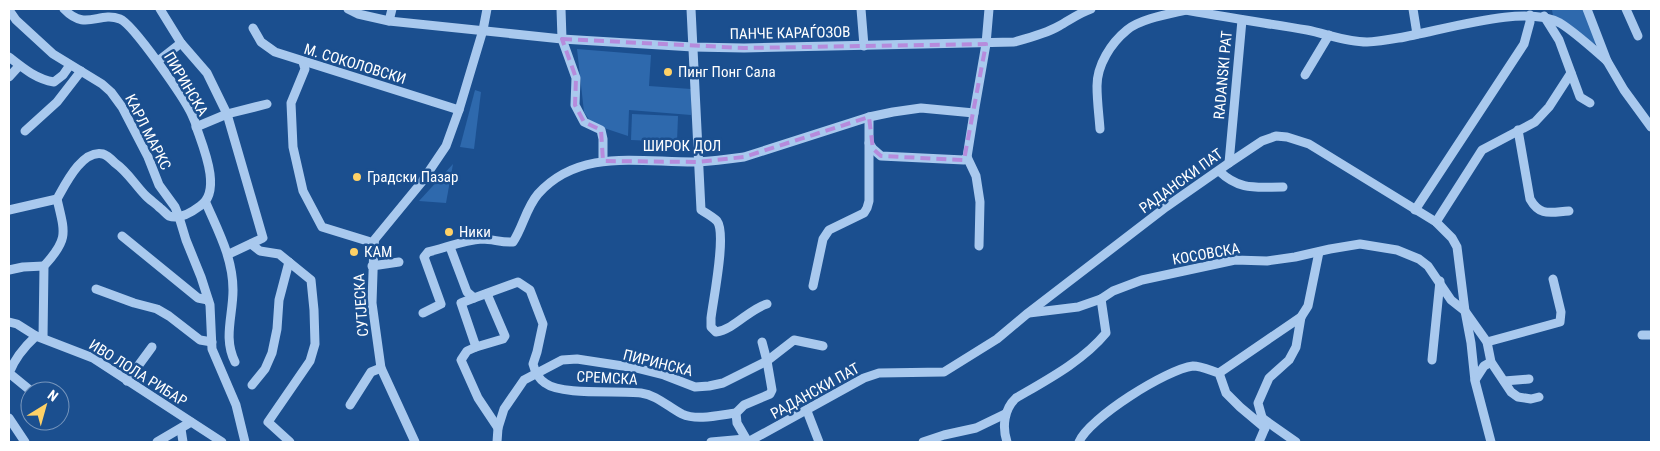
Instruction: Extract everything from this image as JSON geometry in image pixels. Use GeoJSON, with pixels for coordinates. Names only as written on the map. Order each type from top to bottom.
{"type":"FeatureCollection","features":[{"type":"Feature","properties":{"kind":"street","name":"ПИРИНСКА"},"geometry":{"type":"LineString","coordinates":[[64,9],[70,16],[78,20],[114,17],[123,20],[158,61],[192,114],[207,159],[211,190],[206,203]]}},
{"type":"Feature","properties":{"kind":"street","name":"ПИРИНСКА"},"geometry":{"type":"LineString","coordinates":[[160,9],[181,43],[207,73],[227,114],[263,238],[251,244]]}},
{"type":"Feature","properties":{"kind":"street","name":"ПАНЧЕ КАРАЃОЗОВ"},"geometry":{"type":"LineString","coordinates":[[348,9],[358,14],[390,21],[562,39],[692,47],[744,48],[1014,42],[1058,27],[1081,12],[1091,9]]}},
{"type":"Feature","properties":{"kind":"street"},"geometry":{"type":"LineString","coordinates":[[390,21],[392,9]]}},
{"type":"Feature","properties":{"kind":"street"},"geometry":{"type":"LineString","coordinates":[[303,62],[305,69],[291,103],[293,147],[303,190],[322,227],[374,243],[375,239],[421,183],[446,146],[483,30],[487,9]]}},
{"type":"Feature","properties":{"kind":"street"},"geometry":{"type":"LineString","coordinates":[[561,9],[562,39],[576,78],[575,105],[584,122],[601,130],[603,139],[602,162]]}},
{"type":"Feature","properties":{"kind":"street"},"geometry":{"type":"LineString","coordinates":[[691,9],[701,210],[718,222],[721,234],[711,327],[716,332],[724,331],[758,307],[767,304]]}},
{"type":"Feature","properties":{"kind":"street"},"geometry":{"type":"LineString","coordinates":[[861,9],[864,46]]}},
{"type":"Feature","properties":{"kind":"street"},"geometry":{"type":"LineString","coordinates":[[979,246],[980,202],[976,176],[967,157],[986,44],[989,9]]}},
{"type":"Feature","properties":{"kind":"street"},"geometry":{"type":"LineString","coordinates":[[1100,129],[1097,86],[1099,67],[1107,53],[1128,29],[1147,20],[1184,9],[1236,16],[1347,40],[1367,42],[1493,18],[1530,15],[1544,16],[1559,22],[1607,60]]}},
{"type":"Feature","properties":{"kind":"street"},"geometry":{"type":"LineString","coordinates":[[1413,9],[1417,34]]}},
{"type":"Feature","properties":{"kind":"street"},"geometry":{"type":"LineString","coordinates":[[1587,9],[1607,60],[1624,90],[1651,127]]}},
{"type":"Feature","properties":{"kind":"street"},"geometry":{"type":"LineString","coordinates":[[1626,9],[1638,36]]}},
{"type":"Feature","properties":{"kind":"street","name":"КАРЛ МАРКС"},"geometry":{"type":"LineString","coordinates":[[9,10],[40,43],[111,92],[122,107],[148,157],[159,185],[175,207],[179,217]]}},
{"type":"Feature","properties":{"kind":"street"},"geometry":{"type":"LineString","coordinates":[[1416,210],[1524,44],[1530,15]]}},
{"type":"Feature","properties":{"kind":"street","name":"RADANSKI PAT"},"geometry":{"type":"LineString","coordinates":[[1229,162],[1236,16]]}},
{"type":"Feature","properties":{"kind":"street"},"geometry":{"type":"LineString","coordinates":[[1544,16],[1559,40],[1580,97],[1590,103]]}},
{"type":"Feature","properties":{"kind":"street","name":"М. СОКОЛОВСКИ"},"geometry":{"type":"LineString","coordinates":[[253,28],[261,42],[274,52],[459,110]]}},
{"type":"Feature","properties":{"kind":"street"},"geometry":{"type":"LineString","coordinates":[[1305,75],[1329,36]]}},
{"type":"Feature","properties":{"kind":"street"},"geometry":{"type":"LineString","coordinates":[[158,61],[181,43]]}},
{"type":"Feature","properties":{"kind":"street"},"geometry":{"type":"LineString","coordinates":[[9,57],[33,75],[54,82],[63,75],[70,65]]}},
{"type":"Feature","properties":{"kind":"street"},"geometry":{"type":"LineString","coordinates":[[9,77],[20,66]]}},
{"type":"Feature","properties":{"kind":"street"},"geometry":{"type":"LineString","coordinates":[[25,131],[57,102],[80,71]]}},
{"type":"Feature","properties":{"kind":"street"},"geometry":{"type":"LineString","coordinates":[[1436,222],[1482,150],[1535,122],[1549,107],[1571,73]]}},
{"type":"Feature","properties":{"kind":"street"},"geometry":{"type":"LineString","coordinates":[[196,127],[227,114],[267,104]]}},
{"type":"Feature","properties":{"kind":"street","name":"ШИРОК ДОЛ"},"geometry":{"type":"LineString","coordinates":[[423,313],[441,304],[424,257],[428,252],[476,240],[513,242],[529,208],[546,186],[571,170],[586,164],[635,160],[698,162],[744,157],[869,117],[921,108],[974,113]]}},
{"type":"Feature","properties":{"kind":"street"},"geometry":{"type":"LineString","coordinates":[[813,286],[823,239],[826,234],[829,230],[864,213],[867,208],[869,201],[869,117]]}},
{"type":"Feature","properties":{"kind":"street"},"geometry":{"type":"LineString","coordinates":[[1518,130],[1530,198],[1535,208],[1542,212],[1569,211]]}},
{"type":"Feature","properties":{"kind":"street","name":"РАДАНСКИ ПАТ"},"geometry":{"type":"LineString","coordinates":[[747,441],[807,411],[864,378],[879,372],[944,372],[997,339],[1166,207],[1219,171],[1229,162],[1262,141],[1276,136],[1299,140],[1436,222],[1452,238],[1457,247],[1475,381],[1491,442]]}},
{"type":"Feature","properties":{"kind":"street"},"geometry":{"type":"LineString","coordinates":[[869,142],[873,149],[881,156],[956,161],[964,160],[967,157]]}},
{"type":"Feature","properties":{"kind":"street"},"geometry":{"type":"LineString","coordinates":[[20,382],[9,373],[23,348],[39,337],[44,266],[55,254],[64,238],[64,227],[57,200],[78,165],[87,158],[103,154],[125,170],[145,195],[168,216],[179,217],[192,212],[206,203],[229,254],[233,289],[228,335],[230,351],[235,362]]}},
{"type":"Feature","properties":{"kind":"street"},"geometry":{"type":"LineString","coordinates":[[1219,171],[1228,180],[1242,186],[1283,187]]}},
{"type":"Feature","properties":{"kind":"street"},"geometry":{"type":"LineString","coordinates":[[9,210],[57,200]]}},
{"type":"Feature","properties":{"kind":"street"},"geometry":{"type":"LineString","coordinates":[[179,217],[208,300],[212,321],[212,346],[217,364],[236,405],[245,442]]}},
{"type":"Feature","properties":{"kind":"street"},"geometry":{"type":"LineString","coordinates":[[122,236],[198,298],[208,300]]}},
{"type":"Feature","properties":{"kind":"street","name":"СУТЈЕСКА"},"geometry":{"type":"LineString","coordinates":[[374,243],[372,303],[381,368],[415,442]]}},
{"type":"Feature","properties":{"kind":"street"},"geometry":{"type":"LineString","coordinates":[[229,254],[251,244],[260,251],[279,254],[310,280],[314,310],[315,344],[310,362],[268,422],[290,442]]}},
{"type":"Feature","properties":{"kind":"street","name":"КОСОВСКА"},"geometry":{"type":"LineString","coordinates":[[1028,313],[1078,307],[1101,299],[1113,291],[1142,280],[1235,260],[1267,261],[1360,244],[1398,250],[1419,259],[1428,266],[1440,281],[1451,300],[1465,311],[1487,342]]}},
{"type":"Feature","properties":{"kind":"street"},"geometry":{"type":"LineString","coordinates":[[450,247],[467,292],[474,298]]}},
{"type":"Feature","properties":{"kind":"street"},"geometry":{"type":"LineString","coordinates":[[1259,442],[1265,428],[1258,402],[1269,378],[1289,360],[1296,347],[1301,318],[1308,306],[1319,252]]}},
{"type":"Feature","properties":{"kind":"street"},"geometry":{"type":"LineString","coordinates":[[252,385],[265,369],[272,352],[277,329],[279,300],[289,262]]}},
{"type":"Feature","properties":{"kind":"street"},"geometry":{"type":"LineString","coordinates":[[372,266],[399,262]]}},
{"type":"Feature","properties":{"kind":"street"},"geometry":{"type":"LineString","coordinates":[[9,270],[44,266]]}},
{"type":"Feature","properties":{"kind":"street"},"geometry":{"type":"LineString","coordinates":[[1540,397],[1531,399],[1518,397],[1511,392],[1491,362],[1487,342],[1560,322],[1562,312],[1553,279]]}},
{"type":"Feature","properties":{"kind":"street"},"geometry":{"type":"LineString","coordinates":[[1432,360],[1440,281]]}},
{"type":"Feature","properties":{"kind":"street"},"geometry":{"type":"LineString","coordinates":[[476,347],[461,303],[518,282],[530,290],[543,324],[533,364],[536,374]]}},
{"type":"Feature","properties":{"kind":"street"},"geometry":{"type":"LineString","coordinates":[[96,289],[157,309],[200,340],[212,346]]}},
{"type":"Feature","properties":{"kind":"street"},"geometry":{"type":"LineString","coordinates":[[487,294],[505,336],[503,339],[476,347],[467,352],[461,360],[478,398],[498,428]]}},
{"type":"Feature","properties":{"kind":"street"},"geometry":{"type":"LineString","coordinates":[[1007,442],[1005,414],[1009,404],[1078,358],[1106,333],[1101,299]]}},
{"type":"Feature","properties":{"kind":"street"},"geometry":{"type":"LineString","coordinates":[[1219,374],[1301,318]]}},
{"type":"Feature","properties":{"kind":"street","name":"ИВО ЛОЛА РИБАР"},"geometry":{"type":"LineString","coordinates":[[9,322],[17,324],[39,337],[93,358],[222,442]]}},
{"type":"Feature","properties":{"kind":"street","name":"ПИРИНСКА"},"geometry":{"type":"LineString","coordinates":[[497,442],[498,428],[504,409],[524,380],[562,360],[578,360],[636,368],[695,386],[709,386],[722,383],[767,361],[794,340],[823,346]]}},
{"type":"Feature","properties":{"kind":"street"},"geometry":{"type":"LineString","coordinates":[[711,442],[747,441],[736,413],[744,405],[770,394],[772,390],[762,342]]}},
{"type":"Feature","properties":{"kind":"street"},"geometry":{"type":"LineString","coordinates":[[127,381],[152,347]]}},
{"type":"Feature","properties":{"kind":"street"},"geometry":{"type":"LineString","coordinates":[[1475,381],[1484,366],[1491,362]]}},
{"type":"Feature","properties":{"kind":"street"},"geometry":{"type":"LineString","coordinates":[[1079,442],[1083,434],[1100,418],[1158,379],[1175,371],[1195,366],[1219,374]]}},
{"type":"Feature","properties":{"kind":"street"},"geometry":{"type":"LineString","coordinates":[[350,405],[371,372],[381,368]]}},
{"type":"Feature","properties":{"kind":"street","name":"СРЕМСКА"},"geometry":{"type":"LineString","coordinates":[[536,374],[546,384],[560,388],[591,392],[651,395],[684,415],[716,416],[736,413]]}},
{"type":"Feature","properties":{"kind":"street"},"geometry":{"type":"LineString","coordinates":[[1219,374],[1226,393],[1265,428]]}},
{"type":"Feature","properties":{"kind":"street"},"geometry":{"type":"LineString","coordinates":[[1504,381],[1529,379]]}},
{"type":"Feature","properties":{"kind":"street"},"geometry":{"type":"LineString","coordinates":[[807,411],[819,442]]}},
{"type":"Feature","properties":{"kind":"street"},"geometry":{"type":"LineString","coordinates":[[923,442],[976,428],[1005,414]]}},
{"type":"Feature","properties":{"kind":"street"},"geometry":{"type":"LineString","coordinates":[[9,418],[25,442]]}},
{"type":"Feature","properties":{"kind":"street"},"geometry":{"type":"LineString","coordinates":[[1262,418],[1296,442]]}},
{"type":"Feature","properties":{"kind":"street"},"geometry":{"type":"LineString","coordinates":[[157,442],[191,422]]}},
{"type":"Feature","properties":{"kind":"street"},"geometry":{"type":"LineString","coordinates":[[181,429],[183,442]]}},
{"type":"Feature","properties":{"kind":"highlighted area"},"geometry":{"type":"Polygon","coordinates":[[[562,39],[744,48],[986,44],[964,160],[881,156],[873,149],[869,117],[744,157],[698,162],[603,161],[601,130],[584,122],[575,105],[576,78],[562,39]]]}},
{"type":"Feature","properties":{"kind":"shaded area"},"geometry":{"type":"Polygon","coordinates":[[[1585,9],[1596,44],[1591,43],[1553,16],[1552,10],[1585,9]]]}},
{"type":"Feature","properties":{"kind":"shaded area"},"geometry":{"type":"Polygon","coordinates":[[[577,49],[651,55],[649,86],[691,89],[691,115],[629,110],[628,136],[592,124],[584,112],[577,49]]]}},
{"type":"Feature","properties":{"kind":"shaded area"},"geometry":{"type":"Polygon","coordinates":[[[475,90],[481,92],[474,149],[460,147],[475,90]]]}},
{"type":"Feature","properties":{"kind":"shaded area"},"geometry":{"type":"Polygon","coordinates":[[[632,114],[678,116],[677,142],[631,140],[632,114]]]}},
{"type":"Feature","properties":{"kind":"shaded area"},"geometry":{"type":"Polygon","coordinates":[[[453,164],[446,203],[419,201],[453,164]]]}},
{"type":"Feature","properties":{"kind":"place","name":"Пинг Понг Сала"},"geometry":{"type":"Point","coordinates":[668,72]}},
{"type":"Feature","properties":{"kind":"place","name":"Градски Пазар"},"geometry":{"type":"Point","coordinates":[357,177]}},
{"type":"Feature","properties":{"kind":"place","name":"Ники"},"geometry":{"type":"Point","coordinates":[449,232]}},
{"type":"Feature","properties":{"kind":"place","name":"КАМ"},"geometry":{"type":"Point","coordinates":[354,252]}}]}
